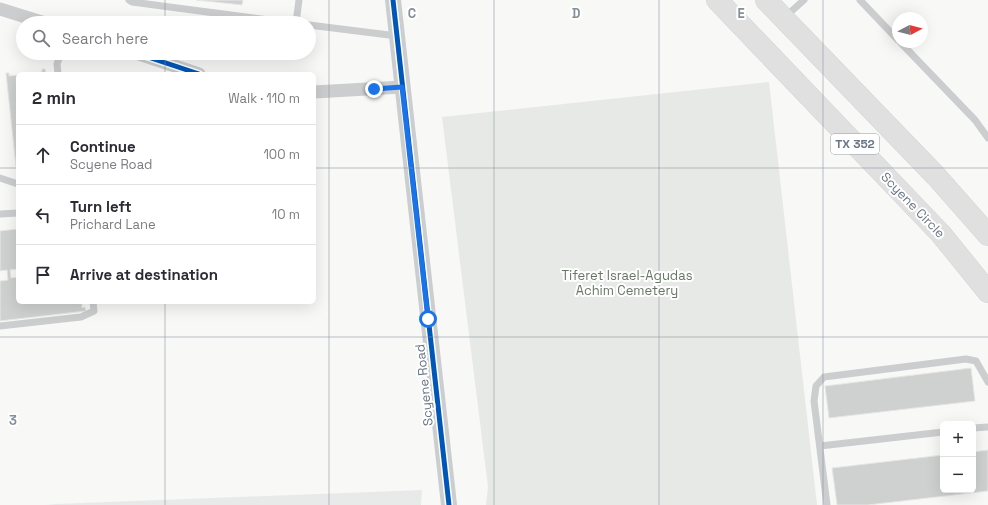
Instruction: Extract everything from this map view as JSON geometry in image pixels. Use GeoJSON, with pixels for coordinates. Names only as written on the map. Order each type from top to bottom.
{"type":"FeatureCollection","features":[{"type":"Feature","properties":{"kind":"main road","name":"Scyene Circle"},"geometry":{"type":"LineString","coordinates":[[717,0],[941,234],[988,292]]}},
{"type":"Feature","properties":{"kind":"main road","name":"TX 352"},"geometry":{"type":"LineString","coordinates":[[766,0],[936,176],[988,235]]}},
{"type":"Feature","properties":{"kind":"street","name":"Scyene Road"},"geometry":{"type":"LineString","coordinates":[[393,0],[449,505]]}},
{"type":"Feature","properties":{"kind":"street"},"geometry":{"type":"LineString","coordinates":[[0,9],[22,16]]}},
{"type":"Feature","properties":{"kind":"street"},"geometry":{"type":"LineString","coordinates":[[157,60],[193,72]]}},
{"type":"Feature","properties":{"kind":"street"},"geometry":{"type":"LineString","coordinates":[[316,92],[402,87]]}},
{"type":"Feature","properties":{"kind":"lane"},"geometry":{"type":"LineString","coordinates":[[129,0],[132,2],[238,16]]}},
{"type":"Feature","properties":{"kind":"lane"},"geometry":{"type":"LineString","coordinates":[[297,16],[299,0]]}},
{"type":"Feature","properties":{"kind":"lane"},"geometry":{"type":"LineString","coordinates":[[784,19],[804,0]]}},
{"type":"Feature","properties":{"kind":"lane"},"geometry":{"type":"LineString","coordinates":[[860,0],[892,34]]}},
{"type":"Feature","properties":{"kind":"lane"},"geometry":{"type":"LineString","coordinates":[[316,26],[397,36]]}},
{"type":"Feature","properties":{"kind":"lane"},"geometry":{"type":"LineString","coordinates":[[906,48],[975,120],[988,138]]}},
{"type":"Feature","properties":{"kind":"lane"},"geometry":{"type":"LineString","coordinates":[[58,60],[57,64],[58,72]]}},
{"type":"Feature","properties":{"kind":"lane"},"geometry":{"type":"LineString","coordinates":[[0,178],[16,183]]}},
{"type":"Feature","properties":{"kind":"lane"},"geometry":{"type":"LineString","coordinates":[[0,214],[16,213]]}},
{"type":"Feature","properties":{"kind":"lane"},"geometry":{"type":"LineString","coordinates":[[0,326],[81,317],[94,311],[93,304]]}},
{"type":"Feature","properties":{"kind":"lane"},"geometry":{"type":"LineString","coordinates":[[827,505],[814,401],[816,386],[824,377],[966,360],[976,361],[988,382]]}},
{"type":"Feature","properties":{"kind":"lane"},"geometry":{"type":"LineString","coordinates":[[976,428],[988,427]]}},
{"type":"Feature","properties":{"kind":"lane"},"geometry":{"type":"LineString","coordinates":[[820,446],[940,432]]}},
{"type":"Feature","properties":{"kind":"shaded area"},"geometry":{"type":"Polygon","coordinates":[[[422,490],[421,505],[46,505],[56,504],[422,490]]]}},
{"type":"Feature","properties":{"kind":"green space","name":"Tiferet Israel-Agudas Achim Cemetery"},"geometry":{"type":"Polygon","coordinates":[[[769,82],[817,505],[486,505],[488,487],[442,117],[769,82]]]}},
{"type":"Feature","properties":{"kind":"building"},"geometry":{"type":"Polygon","coordinates":[[[196,0],[243,0],[242,5],[196,0]]]}},
{"type":"Feature","properties":{"kind":"building"},"geometry":{"type":"Polygon","coordinates":[[[6,73],[9,73],[9,76],[16,75],[16,167],[6,73]]]}},
{"type":"Feature","properties":{"kind":"building"},"geometry":{"type":"Polygon","coordinates":[[[16,229],[16,269],[10,270],[11,278],[16,277],[16,304],[82,304],[82,308],[85,307],[86,311],[0,321],[0,281],[8,280],[7,270],[0,271],[0,231],[16,229]]]}},
{"type":"Feature","properties":{"kind":"building"},"geometry":{"type":"Polygon","coordinates":[[[971,368],[975,401],[829,418],[825,386],[971,368]]]}},
{"type":"Feature","properties":{"kind":"building"},"geometry":{"type":"Polygon","coordinates":[[[988,450],[988,491],[976,492],[976,452],[988,450]]]}},
{"type":"Feature","properties":{"kind":"building"},"geometry":{"type":"Polygon","coordinates":[[[940,455],[940,493],[971,493],[868,505],[837,505],[832,468],[940,455]]]}},
{"type":"Feature","properties":{"kind":"cycle path"},"geometry":{"type":"LineString","coordinates":[[393,0],[449,505]]}},
{"type":"Feature","properties":{"kind":"cycle path"},"geometry":{"type":"LineString","coordinates":[[157,60],[193,72]]}},
{"type":"Feature","properties":{"kind":"route"},"geometry":{"type":"LineString","coordinates":[[374,89],[402,87],[428,319]]}}]}
